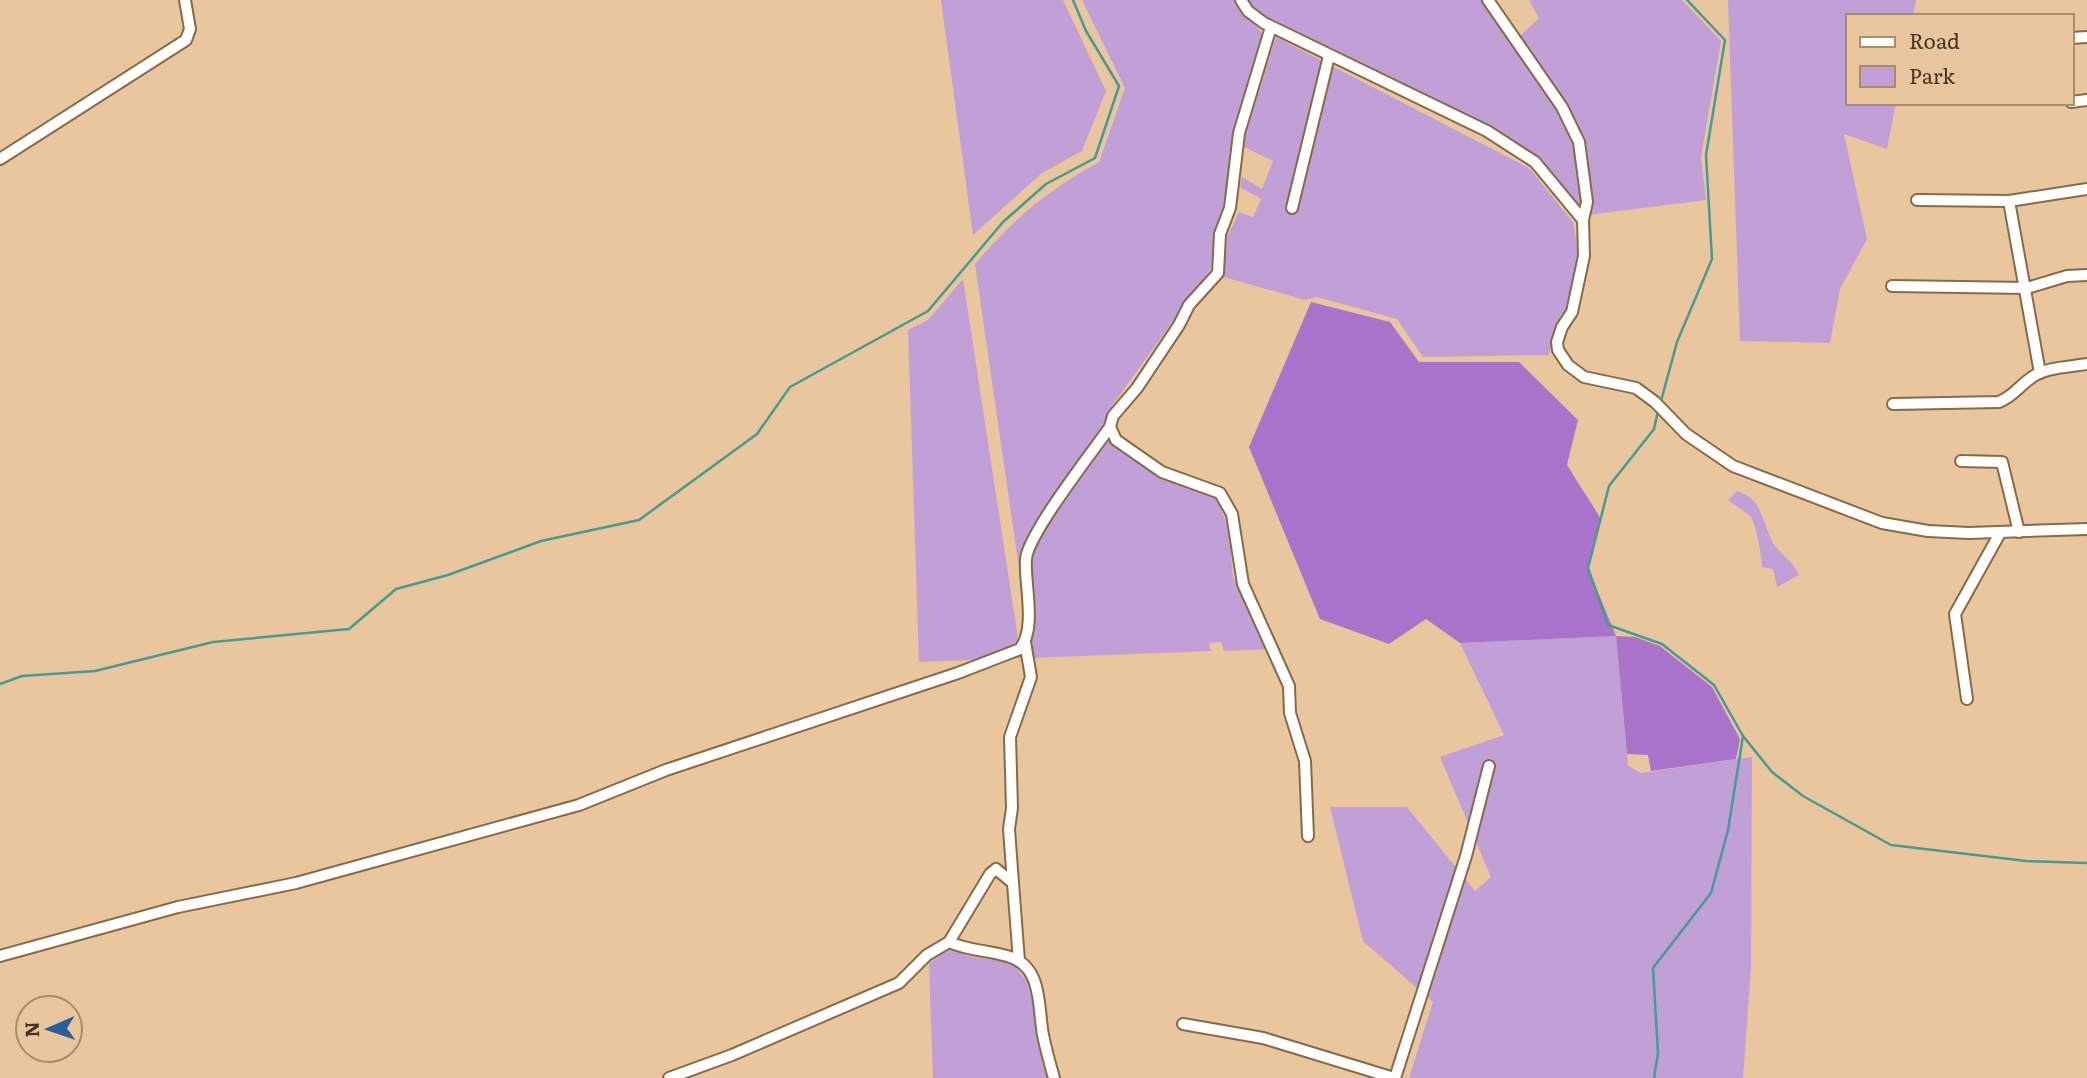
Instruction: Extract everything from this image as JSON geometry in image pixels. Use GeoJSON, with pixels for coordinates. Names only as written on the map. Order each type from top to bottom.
{"type":"FeatureCollection","features":[{"type":"Feature","properties":{"kind":"street"},"geometry":{"type":"LineString","coordinates":[[0,159],[186,40],[190,29],[185,0]]}},
{"type":"Feature","properties":{"kind":"street"},"geometry":{"type":"LineString","coordinates":[[1241,0],[1248,11],[1271,27],[1487,131],[1535,162],[1583,220]]}},
{"type":"Feature","properties":{"kind":"street"},"geometry":{"type":"LineString","coordinates":[[1488,0],[1562,107],[1579,142],[1587,202],[1583,220],[1584,256],[1572,312],[1559,334],[1558,350],[1575,372],[1584,377],[1631,385],[1658,406],[1685,434],[1721,460],[1869,518],[1928,531],[2000,533],[2087,529]]}},
{"type":"Feature","properties":{"kind":"street"},"geometry":{"type":"LineString","coordinates":[[1054,1078],[1035,983],[1019,961],[1009,828],[1012,808],[1010,737],[1031,677],[1025,642],[1029,602],[1028,550],[1110,427],[1113,416],[1179,325],[1189,305],[1218,273],[1220,234],[1230,208],[1239,133],[1271,27]]}},
{"type":"Feature","properties":{"kind":"street"},"geometry":{"type":"LineString","coordinates":[[1292,208],[1329,55]]}},
{"type":"Feature","properties":{"kind":"street"},"geometry":{"type":"LineString","coordinates":[[1917,200],[2009,201],[2087,189]]}},
{"type":"Feature","properties":{"kind":"street"},"geometry":{"type":"LineString","coordinates":[[2009,201],[2027,288],[2040,373]]}},
{"type":"Feature","properties":{"kind":"street"},"geometry":{"type":"LineString","coordinates":[[1892,286],[2027,288],[2067,276],[2087,275]]}},
{"type":"Feature","properties":{"kind":"street"},"geometry":{"type":"LineString","coordinates":[[1893,404],[1999,402],[2012,397],[2030,378],[2040,373],[2087,364]]}},
{"type":"Feature","properties":{"kind":"street"},"geometry":{"type":"LineString","coordinates":[[1110,427],[1116,440],[1162,472],[1220,493],[1233,514],[1242,584],[1289,686],[1290,713],[1305,761],[1308,836]]}},
{"type":"Feature","properties":{"kind":"street"},"geometry":{"type":"LineString","coordinates":[[1961,461],[2003,462],[2019,532]]}},
{"type":"Feature","properties":{"kind":"street"},"geometry":{"type":"LineString","coordinates":[[1967,699],[1955,614],[2000,533]]}},
{"type":"Feature","properties":{"kind":"street"},"geometry":{"type":"LineString","coordinates":[[0,956],[178,907],[296,883],[579,805],[666,770],[958,673],[1020,649],[1025,642]]}},
{"type":"Feature","properties":{"kind":"street"},"geometry":{"type":"LineString","coordinates":[[1183,1024],[1263,1038],[1394,1078],[1466,856],[1489,766]]}},
{"type":"Feature","properties":{"kind":"street"},"geometry":{"type":"LineString","coordinates":[[669,1078],[732,1055],[899,982],[927,955],[949,942],[990,874],[996,869],[1013,883]]}},
{"type":"Feature","properties":{"kind":"street"},"geometry":{"type":"LineString","coordinates":[[949,942],[969,951],[1019,961]]}},
{"type":"Feature","properties":{"kind":"green space"},"geometry":{"type":"Polygon","coordinates":[[[941,0],[1063,0],[1106,91],[1082,151],[1042,173],[973,235],[941,0]]]}},
{"type":"Feature","properties":{"kind":"green space"},"geometry":{"type":"Polygon","coordinates":[[[1082,0],[1234,0],[1262,33],[1229,153],[1228,204],[1216,225],[1211,268],[1109,410],[1102,434],[1157,476],[1218,499],[1229,532],[1233,577],[1271,649],[1224,651],[1221,642],[1209,643],[1211,651],[1032,658],[975,264],[1003,233],[1032,207],[1099,162],[1125,88],[1082,0]]]}},
{"type":"Feature","properties":{"kind":"green space"},"geometry":{"type":"Polygon","coordinates":[[[1246,0],[1482,0],[1534,71],[1569,130],[1578,162],[1581,211],[1544,167],[1264,19],[1246,0]]]}},
{"type":"Feature","properties":{"kind":"green space"},"geometry":{"type":"Polygon","coordinates":[[[1529,0],[1682,0],[1721,41],[1701,157],[1706,200],[1588,215],[1582,139],[1519,37],[1539,18],[1529,0]]]}},
{"type":"Feature","properties":{"kind":"green space"},"geometry":{"type":"Polygon","coordinates":[[[1728,0],[1916,0],[1913,14],[1846,14],[1846,105],[1896,105],[1887,149],[1844,134],[1867,239],[1840,289],[1830,343],[1740,341],[1728,0]]]}},
{"type":"Feature","properties":{"kind":"green space"},"geometry":{"type":"Polygon","coordinates":[[[1276,37],[1529,168],[1573,222],[1578,252],[1566,309],[1556,323],[1549,355],[1423,357],[1397,319],[1317,297],[1305,300],[1224,277],[1227,237],[1239,212],[1253,217],[1261,199],[1240,187],[1242,177],[1262,189],[1273,161],[1242,146],[1276,37]]]}},
{"type":"Feature","properties":{"kind":"green space"},"geometry":{"type":"Polygon","coordinates":[[[963,279],[1021,658],[919,662],[908,330],[928,320],[963,279]]]}},
{"type":"Feature","properties":{"kind":"green space"},"geometry":{"type":"Polygon","coordinates":[[[1737,491],[1753,500],[1770,538],[1799,575],[1777,587],[1773,569],[1762,567],[1751,517],[1728,500],[1737,491]]]}},
{"type":"Feature","properties":{"kind":"green space"},"geometry":{"type":"Polygon","coordinates":[[[1616,636],[1628,766],[1641,773],[1752,757],[1751,968],[1743,1078],[1409,1078],[1433,1002],[1363,941],[1330,807],[1407,807],[1475,891],[1491,877],[1440,757],[1504,735],[1460,643],[1616,636]]]}},
{"type":"Feature","properties":{"kind":"green space"},"geometry":{"type":"Polygon","coordinates":[[[950,947],[967,956],[1013,963],[1033,990],[1047,1078],[933,1078],[929,964],[950,947]]]}},
{"type":"Feature","properties":{"kind":"shaded area"},"geometry":{"type":"Polygon","coordinates":[[[1311,302],[1390,322],[1419,362],[1519,362],[1578,420],[1567,465],[1601,519],[1588,568],[1616,636],[1460,643],[1426,619],[1389,644],[1320,619],[1249,447],[1311,302]]]}},
{"type":"Feature","properties":{"kind":"shaded area"},"geometry":{"type":"Polygon","coordinates":[[[1616,636],[1635,637],[1660,646],[1712,687],[1740,739],[1736,759],[1651,771],[1648,755],[1627,754],[1616,636]]]}},
{"type":"Feature","properties":{"kind":"waterway"},"geometry":{"type":"LineString","coordinates":[[0,684],[22,676],[95,671],[213,642],[349,629],[396,589],[448,575],[541,541],[639,520],[757,434],[790,387],[928,311],[1003,222],[1046,184],[1095,158],[1119,86],[1086,31],[1073,0]]}},
{"type":"Feature","properties":{"kind":"waterway"},"geometry":{"type":"LineString","coordinates":[[1661,401],[1677,342],[1712,259],[1706,155],[1725,40],[1687,0]]}},
{"type":"Feature","properties":{"kind":"waterway"},"geometry":{"type":"LineString","coordinates":[[1658,411],[1654,429],[1609,486],[1588,568],[1608,625],[1662,644],[1714,685],[1743,736]]}},
{"type":"Feature","properties":{"kind":"waterway"},"geometry":{"type":"LineString","coordinates":[[1654,1078],[1658,1053],[1653,968],[1711,893],[1728,830],[1743,736],[1772,772],[1803,796],[1891,845],[2026,861],[2087,863]]}}]}
